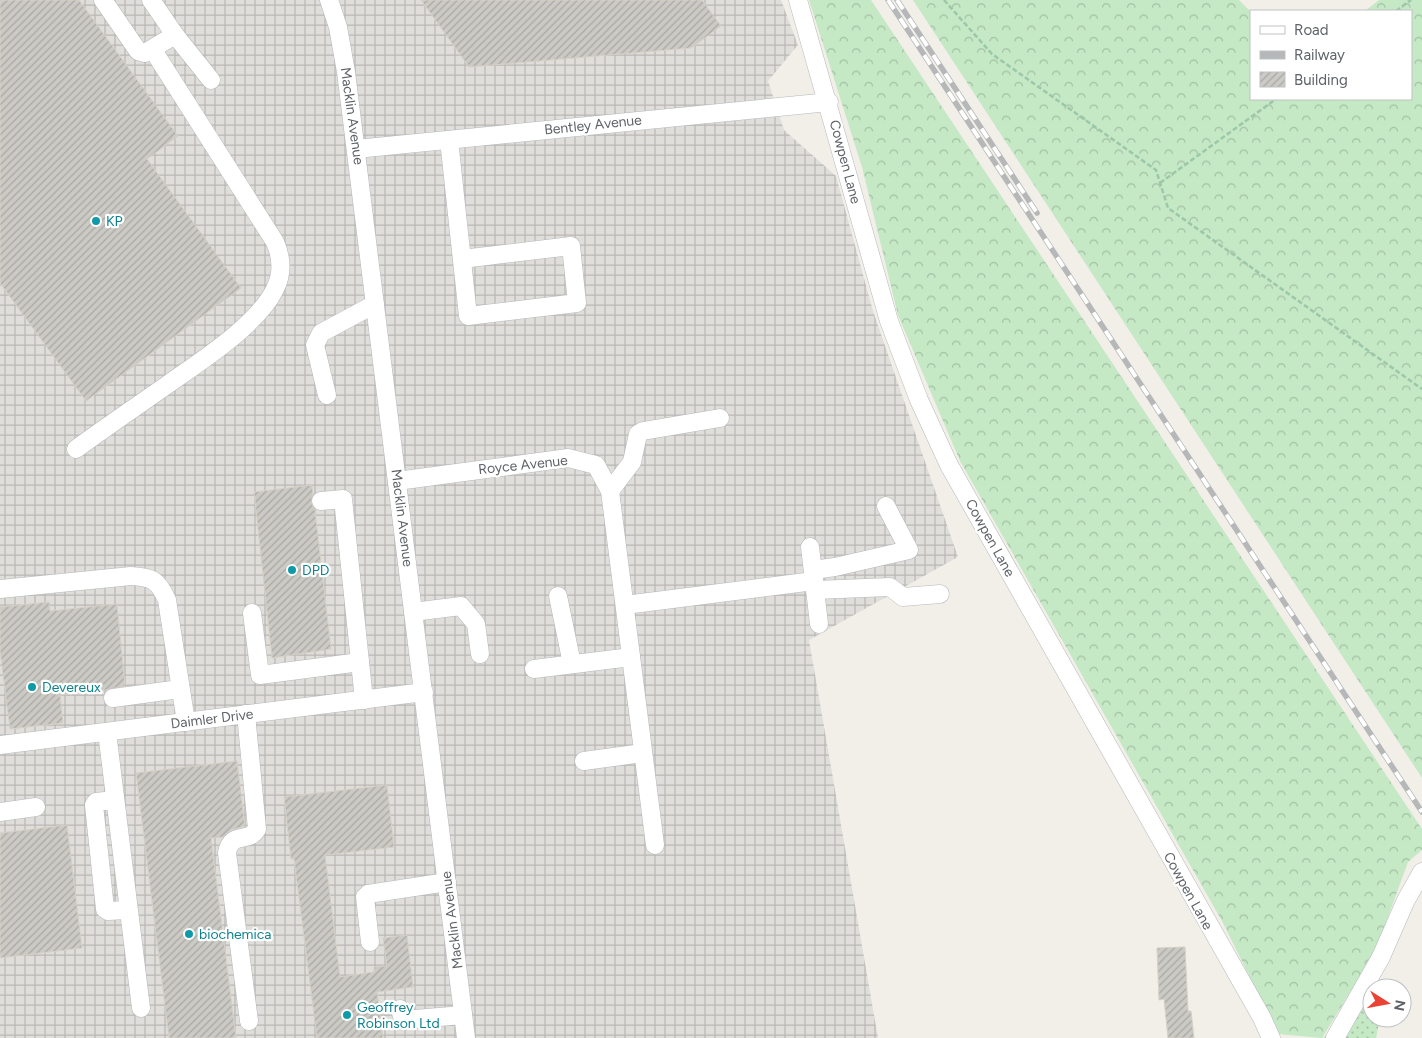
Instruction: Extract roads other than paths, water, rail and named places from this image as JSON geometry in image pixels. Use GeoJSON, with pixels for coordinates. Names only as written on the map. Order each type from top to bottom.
{"type":"FeatureCollection","features":[{"type":"Feature","properties":{"kind":"street"},"geometry":{"type":"LineString","coordinates":[[103,0],[138,51],[145,53],[153,50],[175,35]]}},
{"type":"Feature","properties":{"kind":"street"},"geometry":{"type":"LineString","coordinates":[[151,0],[175,35],[211,80]]}},
{"type":"Feature","properties":{"kind":"street","name":"Macklin Avenue"},"geometry":{"type":"LineString","coordinates":[[329,0],[338,27],[356,149],[466,1038]]}},
{"type":"Feature","properties":{"kind":"street","name":"Cowpen Lane"},"geometry":{"type":"LineString","coordinates":[[798,0],[829,102],[889,321],[919,400],[945,456],[1262,1018],[1270,1038]]}},
{"type":"Feature","properties":{"kind":"street"},"geometry":{"type":"LineString","coordinates":[[76,449],[201,361],[247,324],[275,290],[281,271],[281,255],[275,242],[153,50]]}},
{"type":"Feature","properties":{"kind":"street","name":"Bentley Avenue"},"geometry":{"type":"LineString","coordinates":[[356,149],[829,102]]}},
{"type":"Feature","properties":{"kind":"street"},"geometry":{"type":"LineString","coordinates":[[449,140],[468,316],[577,303],[572,246],[462,259]]}},
{"type":"Feature","properties":{"kind":"street"},"geometry":{"type":"LineString","coordinates":[[327,395],[315,346],[321,333],[375,304]]}},
{"type":"Feature","properties":{"kind":"street"},"geometry":{"type":"LineString","coordinates":[[610,491],[632,462],[638,434],[643,431],[720,418]]}},
{"type":"Feature","properties":{"kind":"street","name":"Royce Avenue"},"geometry":{"type":"LineString","coordinates":[[397,481],[568,458],[596,465],[610,491],[655,845]]}},
{"type":"Feature","properties":{"kind":"street"},"geometry":{"type":"LineString","coordinates":[[322,501],[343,499],[364,700]]}},
{"type":"Feature","properties":{"kind":"street"},"geometry":{"type":"LineString","coordinates":[[814,580],[835,568],[909,550],[886,506]]}},
{"type":"Feature","properties":{"kind":"street"},"geometry":{"type":"LineString","coordinates":[[810,547],[819,624]]}},
{"type":"Feature","properties":{"kind":"street"},"geometry":{"type":"LineString","coordinates":[[0,590],[131,576],[149,577],[161,588],[167,600],[186,722]]}},
{"type":"Feature","properties":{"kind":"street"},"geometry":{"type":"LineString","coordinates":[[625,605],[814,580],[890,587],[903,597],[940,594]]}},
{"type":"Feature","properties":{"kind":"street"},"geometry":{"type":"LineString","coordinates":[[558,596],[572,664]]}},
{"type":"Feature","properties":{"kind":"street"},"geometry":{"type":"LineString","coordinates":[[414,612],[461,606],[476,624],[480,654]]}},
{"type":"Feature","properties":{"kind":"street"},"geometry":{"type":"LineString","coordinates":[[252,613],[260,675],[360,662]]}},
{"type":"Feature","properties":{"kind":"street"},"geometry":{"type":"LineString","coordinates":[[534,669],[631,657]]}},
{"type":"Feature","properties":{"kind":"street"},"geometry":{"type":"LineString","coordinates":[[114,698],[180,689]]}},
{"type":"Feature","properties":{"kind":"street","name":"Daimler Drive"},"geometry":{"type":"LineString","coordinates":[[0,745],[424,692]]}},
{"type":"Feature","properties":{"kind":"street"},"geometry":{"type":"LineString","coordinates":[[246,714],[257,829],[253,835],[233,840],[229,843],[227,853],[249,1021]]}},
{"type":"Feature","properties":{"kind":"street"},"geometry":{"type":"LineString","coordinates":[[107,732],[127,910],[141,1008]]}},
{"type":"Feature","properties":{"kind":"street"},"geometry":{"type":"LineString","coordinates":[[584,760],[643,753]]}},
{"type":"Feature","properties":{"kind":"street"},"geometry":{"type":"LineString","coordinates":[[0,812],[36,807]]}},
{"type":"Feature","properties":{"kind":"street"},"geometry":{"type":"LineString","coordinates":[[1335,1038],[1381,956],[1406,900],[1422,872]]}},
{"type":"Feature","properties":{"kind":"street"},"geometry":{"type":"LineString","coordinates":[[370,942],[365,897],[368,894],[447,882]]}},
{"type":"Feature","properties":{"kind":"street"},"geometry":{"type":"LineString","coordinates":[[400,1009],[402,1020],[463,1015]]}},
{"type":"Feature","properties":{"kind":"railway"},"geometry":{"type":"LineString","coordinates":[[888,0],[1422,812]]}},
{"type":"Feature","properties":{"kind":"railway"},"geometry":{"type":"LineString","coordinates":[[897,0],[1037,213]]}},
{"type":"Feature","properties":{"kind":"place","name":"KP"},"geometry":{"type":"Point","coordinates":[96,221]}},
{"type":"Feature","properties":{"kind":"place","name":"DPD"},"geometry":{"type":"Point","coordinates":[292,570]}},
{"type":"Feature","properties":{"kind":"place","name":"Devereux"},"geometry":{"type":"Point","coordinates":[32,687]}},
{"type":"Feature","properties":{"kind":"place","name":"biochemica"},"geometry":{"type":"Point","coordinates":[189,934]}},
{"type":"Feature","properties":{"kind":"place","name":"Geoffrey Robinson Ltd"},"geometry":{"type":"Point","coordinates":[347,1015]}}]}
